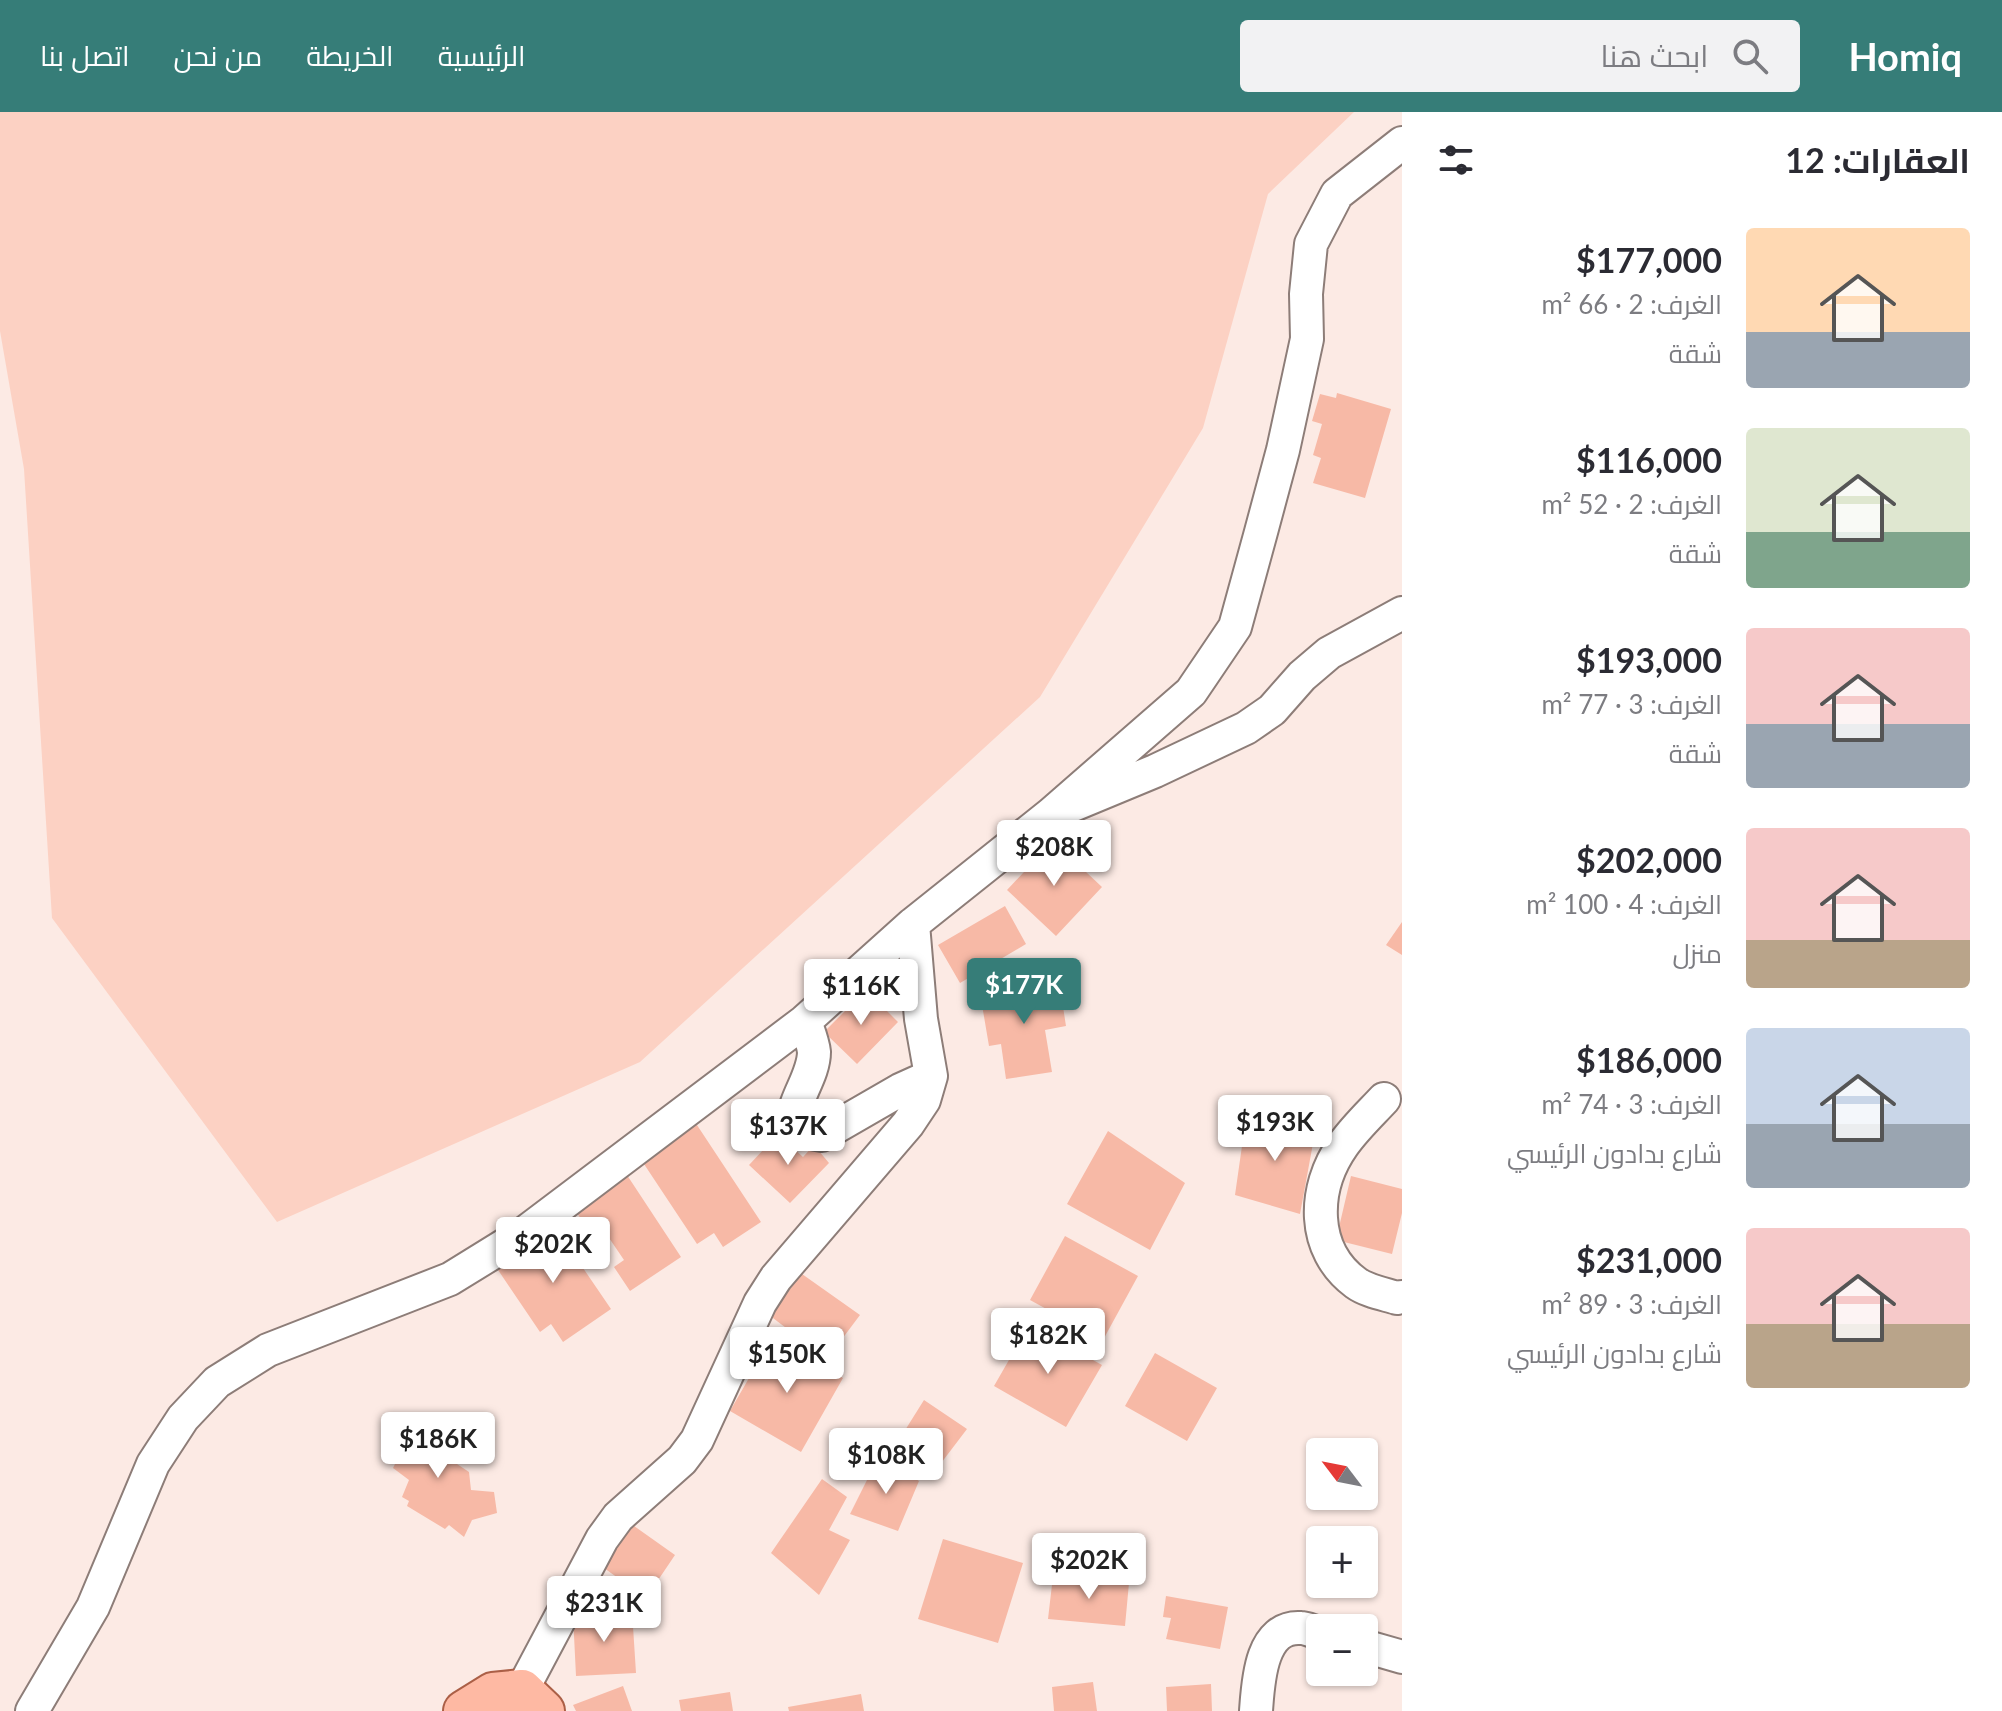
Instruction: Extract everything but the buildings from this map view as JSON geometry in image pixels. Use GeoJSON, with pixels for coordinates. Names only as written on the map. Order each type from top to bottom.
{"type":"FeatureCollection","features":[{"type":"Feature","properties":{"kind":"main road"},"geometry":{"type":"LineString","coordinates":[[464,1711],[493,1693],[533,1701]]}},
{"type":"Feature","properties":{"kind":"street"},"geometry":{"type":"LineString","coordinates":[[32,1711],[93,1607],[153,1464],[183,1418],[217,1382],[268,1350],[450,1279],[511,1242],[805,1021],[913,924],[1051,814],[1191,692],[1235,627],[1283,450],[1307,339],[1306,294],[1311,244],[1337,194],[1402,143]]}},
{"type":"Feature","properties":{"kind":"street"},"geometry":{"type":"LineString","coordinates":[[1051,814],[1155,771],[1246,728],[1272,710],[1302,676],[1329,653],[1402,613]]}},
{"type":"Feature","properties":{"kind":"street"},"geometry":{"type":"LineString","coordinates":[[533,1701],[602,1539],[618,1517],[682,1460],[697,1440],[760,1303],[776,1278],[908,1124],[924,1100],[931,1076],[921,1019],[913,924]]}},
{"type":"Feature","properties":{"kind":"street"},"geometry":{"type":"LineString","coordinates":[[805,1021],[814,1053],[795,1104],[793,1120],[801,1131],[822,1135],[900,1090],[931,1076]]}},
{"type":"Feature","properties":{"kind":"street"},"geometry":{"type":"LineString","coordinates":[[1384,1099],[1341,1147],[1326,1183],[1319,1216],[1325,1242],[1336,1265],[1359,1286],[1402,1297]]}},
{"type":"Feature","properties":{"kind":"street"},"geometry":{"type":"LineString","coordinates":[[1256,1711],[1259,1674],[1268,1648],[1283,1631],[1306,1630]]}},
{"type":"Feature","properties":{"kind":"street"},"geometry":{"type":"LineString","coordinates":[[1378,1650],[1402,1657]]}},
{"type":"Feature","properties":{"kind":"shaded area"},"geometry":{"type":"Polygon","coordinates":[[[0,112],[1354,112],[1268,194],[1203,428],[1040,697],[640,1062],[277,1222],[52,918],[24,469],[0,331],[0,112]]]}}]}
